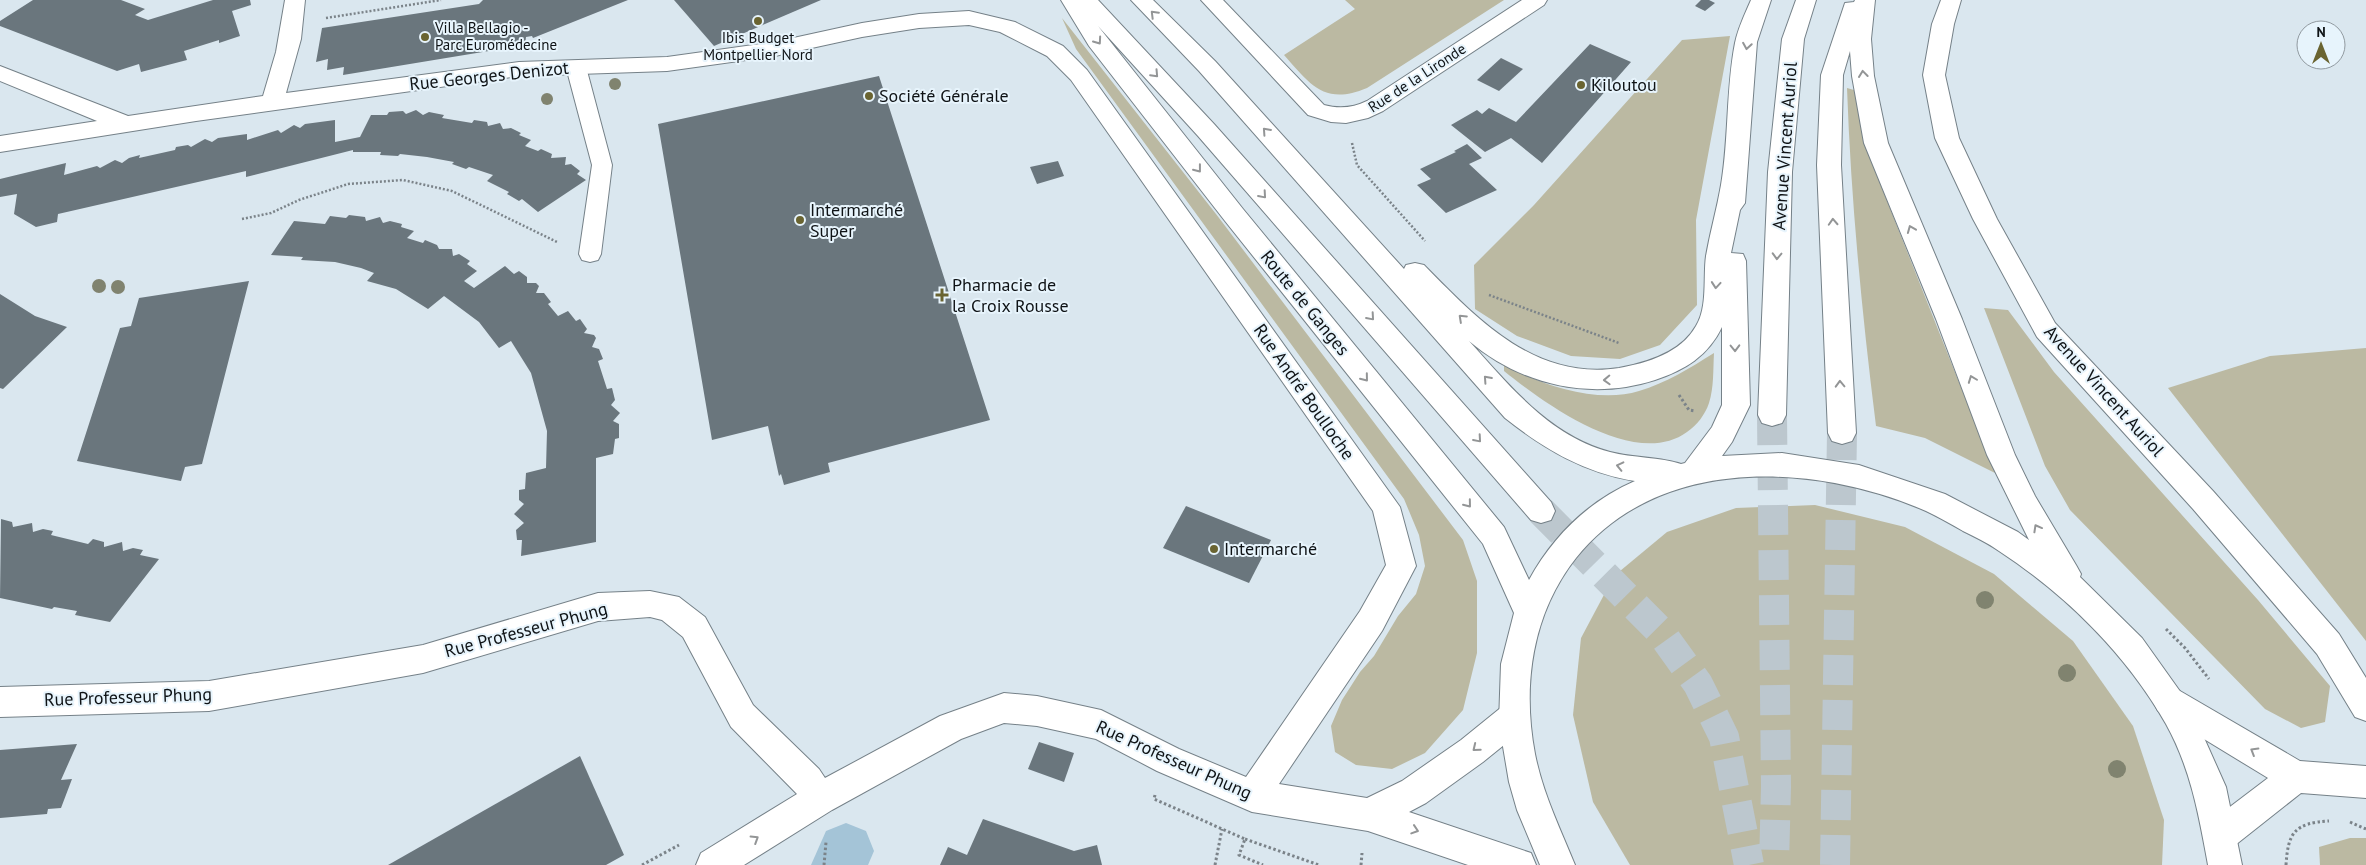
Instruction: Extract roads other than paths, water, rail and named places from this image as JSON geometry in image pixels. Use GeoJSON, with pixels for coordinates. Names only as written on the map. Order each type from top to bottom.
{"type":"FeatureCollection","features":[{"type":"Feature","properties":{"kind":"main road"},"geometry":{"type":"LineString","coordinates":[[272,102],[285,62],[294,22],[295,0]]}},
{"type":"Feature","properties":{"kind":"main road","name":"Route de Ganges"},"geometry":{"type":"LineString","coordinates":[[1071,0],[1097,41],[1234,215],[1494,536],[1528,611]]}},
{"type":"Feature","properties":{"kind":"main road"},"geometry":{"type":"LineString","coordinates":[[1086,0],[1206,130],[1541,511]]}},
{"type":"Feature","properties":{"kind":"main road"},"geometry":{"type":"LineString","coordinates":[[1140,0],[1207,66],[1515,410],[1542,432],[1572,450],[1619,466],[1690,474]]}},
{"type":"Feature","properties":{"kind":"main road","name":"Rue de la Lironde"},"geometry":{"type":"LineString","coordinates":[[1211,0],[1316,110],[1327,114],[1347,116],[1361,114],[1375,106],[1537,0]]}},
{"type":"Feature","properties":{"kind":"main road"},"geometry":{"type":"LineString","coordinates":[[1690,474],[1722,434],[1736,405],[1733,185],[1746,42],[1761,0]]}},
{"type":"Feature","properties":{"kind":"main road","name":"Avenue Vincent Auriol"},"geometry":{"type":"LineString","coordinates":[[1772,415],[1780,172],[1794,39],[1806,0]]}},
{"type":"Feature","properties":{"kind":"main road"},"geometry":{"type":"LineString","coordinates":[[1842,433],[1830,165],[1832,75],[1855,0]]}},
{"type":"Feature","properties":{"kind":"main road"},"geometry":{"type":"LineString","coordinates":[[1865,0],[1860,39],[1862,67],[1876,143],[1949,319],[2001,455],[2025,505],[2050,550],[2082,598]]}},
{"type":"Feature","properties":{"kind":"main road","name":"Avenue Vincent Auriol"},"geometry":{"type":"LineString","coordinates":[[1951,0],[1943,24],[1934,75],[1947,138],[1985,219],[2046,330],[2203,500],[2328,644],[2366,706]]}},
{"type":"Feature","properties":{"kind":"main road","name":"Rue Georges Denizot"},"geometry":{"type":"LineString","coordinates":[[0,144],[272,102],[520,69],[667,64],[775,49],[862,30],[919,21],[969,18],[1007,27]]}},
{"type":"Feature","properties":{"kind":"main road","name":"Rue André Boulloche"},"geometry":{"type":"LineString","coordinates":[[1007,27],[1055,51],[1079,75],[1386,507],[1401,566],[1372,621],[1252,796]]}},
{"type":"Feature","properties":{"kind":"main road"},"geometry":{"type":"LineString","coordinates":[[0,72],[126,124]]}},
{"type":"Feature","properties":{"kind":"main road"},"geometry":{"type":"LineString","coordinates":[[1311,180],[1344,200],[1465,321],[1504,352],[1557,377],[1592,380],[1614,380],[1641,375],[1681,358],[1696,346],[1708,329],[1712,315],[1718,259],[1733,185]]}},
{"type":"Feature","properties":{"kind":"main road"},"geometry":{"type":"LineString","coordinates":[[1558,865],[1530,800],[1519,758],[1514,717],[1515,661],[1528,611],[1542,582],[1559,556],[1580,532],[1604,513],[1630,496],[1657,483],[1690,474],[1733,466],[1802,466],[1838,471],[1884,483],[1947,507],[1983,525],[2025,552],[2082,598],[2115,630],[2143,665],[2168,701],[2192,744],[2210,788],[2224,850]]}},
{"type":"Feature","properties":{"kind":"main road","name":"Rue Professeur Phung"},"geometry":{"type":"LineString","coordinates":[[0,702],[209,696],[423,659],[598,607],[650,604],[668,608],[682,615],[694,627],[742,716],[807,780],[820,799],[951,727],[1004,708],[1037,711],[1101,725],[1168,760],[1252,796],[1368,815],[1519,865]]}},
{"type":"Feature","properties":{"kind":"main road"},"geometry":{"type":"LineString","coordinates":[[2168,701],[2296,777],[2366,782]]}},
{"type":"Feature","properties":{"kind":"main road"},"geometry":{"type":"LineString","coordinates":[[1368,815],[1414,792],[1472,751],[1514,717]]}},
{"type":"Feature","properties":{"kind":"main road"},"geometry":{"type":"LineString","coordinates":[[2224,850],[2296,777]]}},
{"type":"Feature","properties":{"kind":"main road"},"geometry":{"type":"LineString","coordinates":[[713,865],[820,799]]}},
{"type":"Feature","properties":{"kind":"lane"},"geometry":{"type":"LineString","coordinates":[[576,67],[602,165],[590,254]]}},
{"type":"Feature","properties":{"kind":"waterway"},"geometry":{"type":"LineString","coordinates":[[839,865],[846,851]]}},
{"type":"Feature","properties":{"kind":"tunnel"},"geometry":{"type":"LineString","coordinates":[[1772,415],[1776,787],[1774,865]]}},
{"type":"Feature","properties":{"kind":"tunnel"},"geometry":{"type":"LineString","coordinates":[[1835,865],[1842,433]]}},
{"type":"Feature","properties":{"kind":"tunnel"},"geometry":{"type":"LineString","coordinates":[[1541,511],[1659,630],[1698,684],[1724,737],[1749,865]]}},
{"type":"Feature","properties":{"kind":"place","name":"Ibis Budget Montpellier Nord"},"geometry":{"type":"Point","coordinates":[758,21]}},
{"type":"Feature","properties":{"kind":"place","name":"Villa Bellagio - Parc Euromédecine"},"geometry":{"type":"Point","coordinates":[425,37]}},
{"type":"Feature","properties":{"kind":"place","name":"Kiloutou"},"geometry":{"type":"Point","coordinates":[1581,85]}},
{"type":"Feature","properties":{"kind":"place","name":"Société Générale"},"geometry":{"type":"Point","coordinates":[869,96]}},
{"type":"Feature","properties":{"kind":"place","name":"Intermarché Super"},"geometry":{"type":"Point","coordinates":[800,220]}},
{"type":"Feature","properties":{"kind":"place","name":"Pharmacie de la Croix Rousse"},"geometry":{"type":"Point","coordinates":[942,295]}},
{"type":"Feature","properties":{"kind":"place","name":"Intermarché"},"geometry":{"type":"Point","coordinates":[1214,549]}}]}
